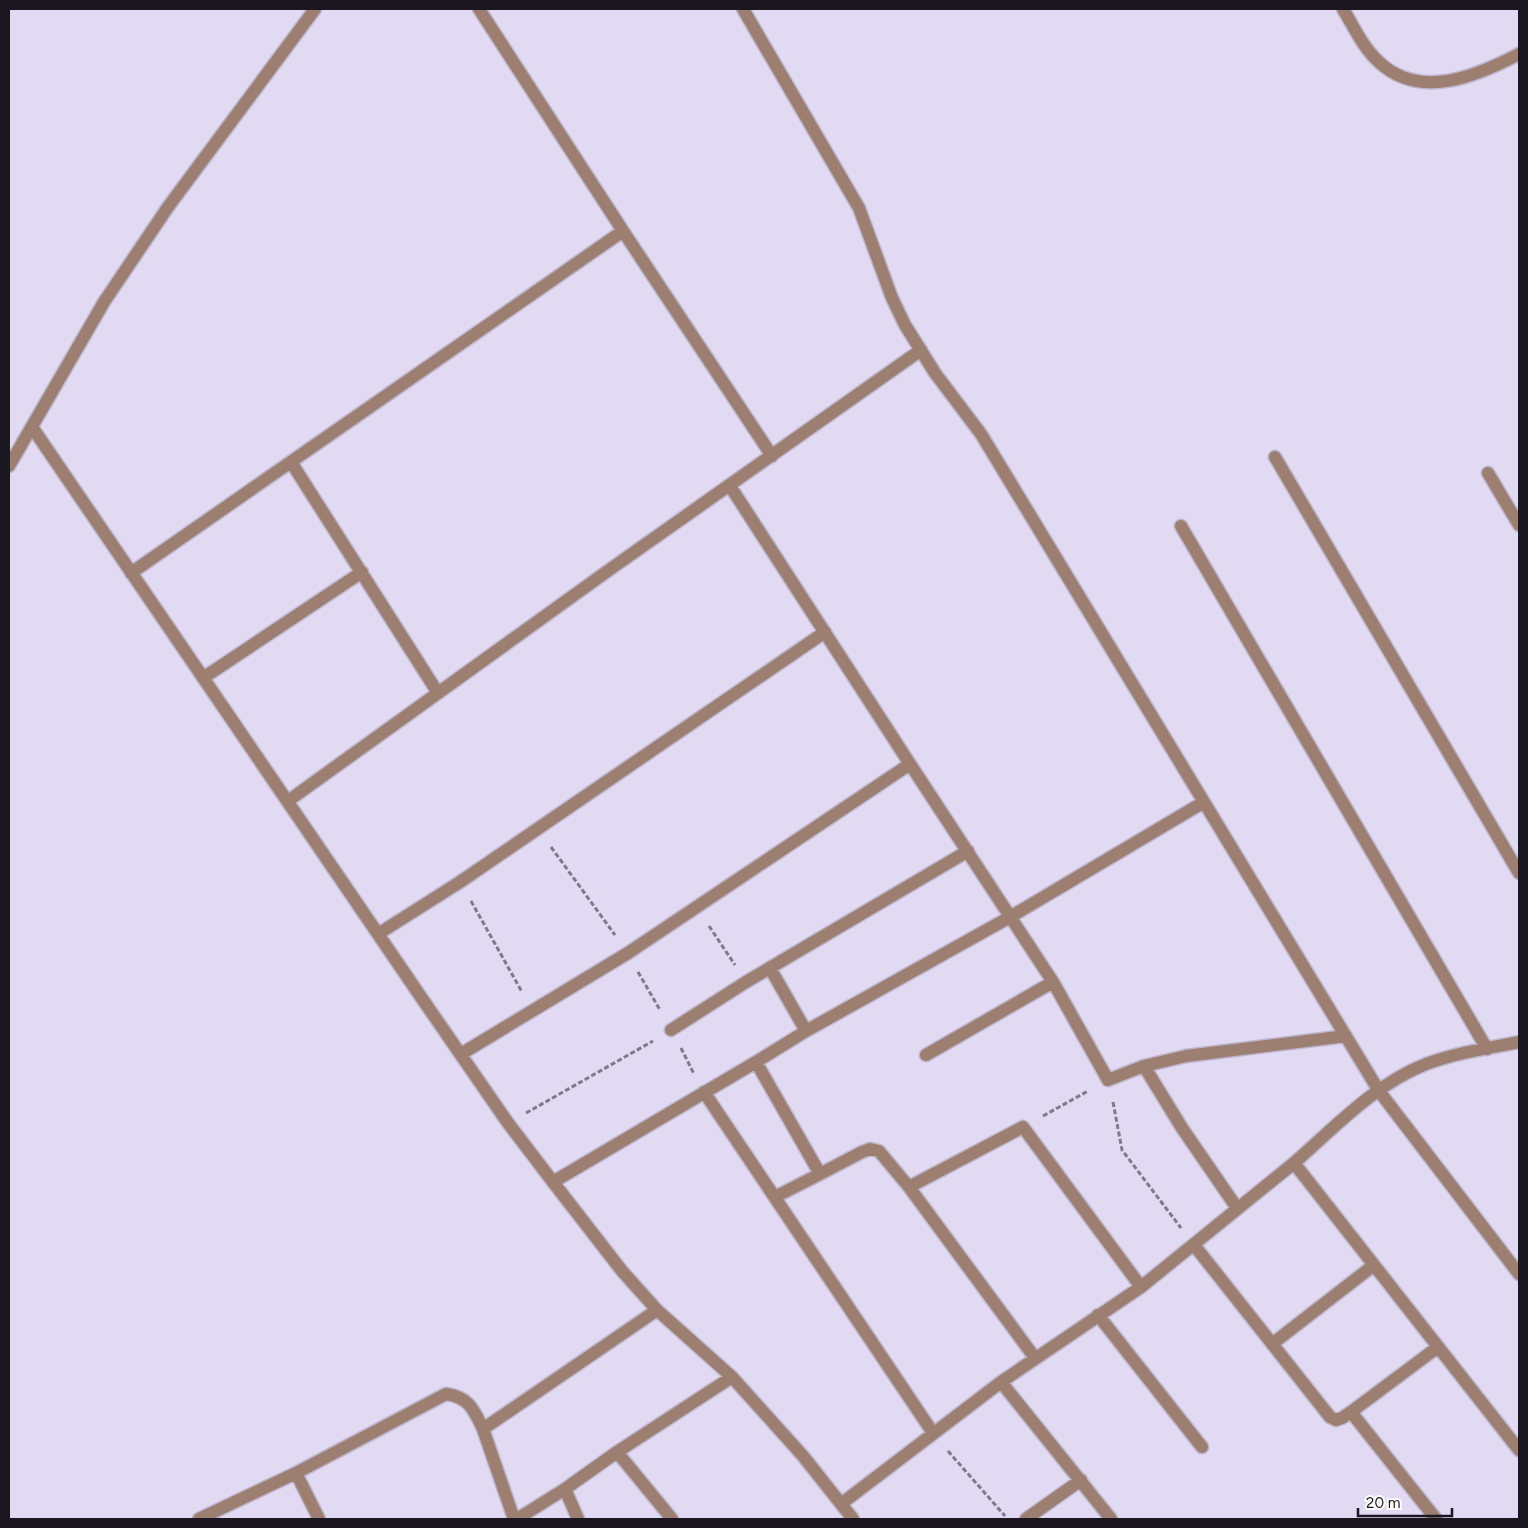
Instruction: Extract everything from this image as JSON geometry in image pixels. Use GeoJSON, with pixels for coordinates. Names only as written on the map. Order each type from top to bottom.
{"type":"FeatureCollection","features":[{"type":"Feature","properties":{"kind":"street"},"geometry":{"type":"LineString","coordinates":[[9,466],[104,302],[168,207],[315,9]]}},
{"type":"Feature","properties":{"kind":"street"},"geometry":{"type":"LineString","coordinates":[[478,9],[622,231],[772,456]]}},
{"type":"Feature","properties":{"kind":"street"},"geometry":{"type":"LineString","coordinates":[[743,9],[859,208],[892,298],[905,326],[935,373],[980,434],[1379,1091],[1519,1274]]}},
{"type":"Feature","properties":{"kind":"street"},"geometry":{"type":"LineString","coordinates":[[1343,9],[1362,42],[1379,63],[1398,76],[1419,81],[1442,82],[1466,78],[1492,68],[1519,54]]}},
{"type":"Feature","properties":{"kind":"street"},"geometry":{"type":"LineString","coordinates":[[131,573],[622,231]]}},
{"type":"Feature","properties":{"kind":"street"},"geometry":{"type":"LineString","coordinates":[[288,802],[609,570],[921,350]]}},
{"type":"Feature","properties":{"kind":"street"},"geometry":{"type":"LineString","coordinates":[[32,427],[460,1054],[552,1182],[622,1272],[657,1310],[732,1376],[797,1449],[853,1519]]}},
{"type":"Feature","properties":{"kind":"street"},"geometry":{"type":"LineString","coordinates":[[1275,456],[1519,873]]}},
{"type":"Feature","properties":{"kind":"street"},"geometry":{"type":"LineString","coordinates":[[291,462],[438,693]]}},
{"type":"Feature","properties":{"kind":"street"},"geometry":{"type":"LineString","coordinates":[[1488,473],[1519,525]]}},
{"type":"Feature","properties":{"kind":"street"},"geometry":{"type":"LineString","coordinates":[[730,486],[1053,982],[1108,1080],[1144,1066],[1196,1055],[1346,1036]]}},
{"type":"Feature","properties":{"kind":"street"},"geometry":{"type":"LineString","coordinates":[[1181,526],[1487,1048]]}},
{"type":"Feature","properties":{"kind":"street"},"geometry":{"type":"LineString","coordinates":[[203,678],[362,572]]}},
{"type":"Feature","properties":{"kind":"street"},"geometry":{"type":"LineString","coordinates":[[378,934],[460,882],[825,632]]}},
{"type":"Feature","properties":{"kind":"street"},"geometry":{"type":"LineString","coordinates":[[460,1054],[534,1012],[628,953],[910,764]]}},
{"type":"Feature","properties":{"kind":"street"},"geometry":{"type":"LineString","coordinates":[[552,1182],[806,1031],[1010,917],[1204,802]]}},
{"type":"Feature","properties":{"kind":"street"},"geometry":{"type":"LineString","coordinates":[[671,1030],[746,982],[968,851]]}},
{"type":"Feature","properties":{"kind":"street"},"geometry":{"type":"LineString","coordinates":[[770,968],[806,1031]]}},
{"type":"Feature","properties":{"kind":"street"},"geometry":{"type":"LineString","coordinates":[[926,1055],[1053,982]]}},
{"type":"Feature","properties":{"kind":"street"},"geometry":{"type":"LineString","coordinates":[[841,1504],[1001,1382],[1141,1287],[1294,1163],[1354,1110],[1379,1091],[1424,1065],[1450,1056],[1519,1042]]}},
{"type":"Feature","properties":{"kind":"street"},"geometry":{"type":"LineString","coordinates":[[756,1062],[820,1174]]}},
{"type":"Feature","properties":{"kind":"street"},"geometry":{"type":"LineString","coordinates":[[1144,1066],[1182,1128],[1237,1208]]}},
{"type":"Feature","properties":{"kind":"street"},"geometry":{"type":"LineString","coordinates":[[704,1092],[933,1433]]}},
{"type":"Feature","properties":{"kind":"street"},"geometry":{"type":"LineString","coordinates":[[909,1187],[1023,1127],[1141,1287]]}},
{"type":"Feature","properties":{"kind":"street"},"geometry":{"type":"LineString","coordinates":[[775,1196],[870,1149],[879,1151],[909,1187],[1035,1358]]}},
{"type":"Feature","properties":{"kind":"street"},"geometry":{"type":"LineString","coordinates":[[1294,1163],[1519,1450]]}},
{"type":"Feature","properties":{"kind":"street"},"geometry":{"type":"LineString","coordinates":[[1194,1245],[1330,1416],[1336,1420],[1351,1412],[1438,1347]]}},
{"type":"Feature","properties":{"kind":"street"},"geometry":{"type":"LineString","coordinates":[[1272,1344],[1374,1265]]}},
{"type":"Feature","properties":{"kind":"street"},"geometry":{"type":"LineString","coordinates":[[483,1429],[657,1310]]}},
{"type":"Feature","properties":{"kind":"street"},"geometry":{"type":"LineString","coordinates":[[1098,1315],[1202,1447]]}},
{"type":"Feature","properties":{"kind":"street"},"geometry":{"type":"LineString","coordinates":[[199,1519],[296,1473],[446,1394],[457,1395],[465,1400],[474,1410],[483,1429],[515,1519],[565,1489],[617,1452],[732,1376]]}},
{"type":"Feature","properties":{"kind":"street"},"geometry":{"type":"LineString","coordinates":[[1001,1382],[1111,1519]]}},
{"type":"Feature","properties":{"kind":"street"},"geometry":{"type":"LineString","coordinates":[[1351,1412],[1436,1519]]}},
{"type":"Feature","properties":{"kind":"street"},"geometry":{"type":"LineString","coordinates":[[617,1452],[672,1519]]}},
{"type":"Feature","properties":{"kind":"street"},"geometry":{"type":"LineString","coordinates":[[296,1473],[319,1519]]}},
{"type":"Feature","properties":{"kind":"street"},"geometry":{"type":"LineString","coordinates":[[1026,1519],[1080,1480]]}},
{"type":"Feature","properties":{"kind":"street"},"geometry":{"type":"LineString","coordinates":[[565,1489],[578,1519]]}},
{"type":"Feature","properties":{"kind":"path"},"geometry":{"type":"LineString","coordinates":[[537,828],[628,953],[704,1092]]}},
{"type":"Feature","properties":{"kind":"path"},"geometry":{"type":"LineString","coordinates":[[460,882],[534,1012]]}},
{"type":"Feature","properties":{"kind":"path"},"geometry":{"type":"LineString","coordinates":[[697,908],[746,982]]}},
{"type":"Feature","properties":{"kind":"path"},"geometry":{"type":"LineString","coordinates":[[508,1123],[671,1030]]}},
{"type":"Feature","properties":{"kind":"path"},"geometry":{"type":"LineString","coordinates":[[1023,1127],[1108,1080],[1122,1150],[1194,1245]]}},
{"type":"Feature","properties":{"kind":"path"},"geometry":{"type":"LineString","coordinates":[[933,1433],[1008,1519]]}}]}
